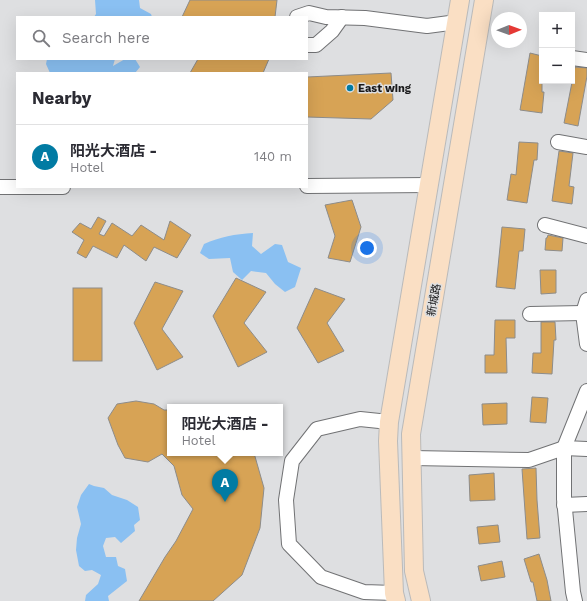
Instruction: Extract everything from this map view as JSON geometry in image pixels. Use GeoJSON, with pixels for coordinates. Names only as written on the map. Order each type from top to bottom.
{"type":"FeatureCollection","features":[{"type":"Feature","properties":{"kind":"main road"},"geometry":{"type":"LineString","coordinates":[[395,597],[388,441],[389,422],[460,0]]}},
{"type":"Feature","properties":{"kind":"main road","name":"新城路"},"geometry":{"type":"LineString","coordinates":[[421,601],[414,571],[411,434],[484,0]]}},
{"type":"Feature","properties":{"kind":"street"},"geometry":{"type":"LineString","coordinates":[[299,16],[309,13],[326,17],[365,18],[426,26],[457,22]]}},
{"type":"Feature","properties":{"kind":"street"},"geometry":{"type":"LineString","coordinates":[[308,45],[316,45],[332,31],[342,17]]}},
{"type":"Feature","properties":{"kind":"street"},"geometry":{"type":"LineString","coordinates":[[575,58],[587,60]]}},
{"type":"Feature","properties":{"kind":"street"},"geometry":{"type":"LineString","coordinates":[[558,142],[587,147]]}},
{"type":"Feature","properties":{"kind":"street"},"geometry":{"type":"LineString","coordinates":[[308,186],[429,185]]}},
{"type":"Feature","properties":{"kind":"street"},"geometry":{"type":"LineString","coordinates":[[0,187],[16,187]]}},
{"type":"Feature","properties":{"kind":"street"},"geometry":{"type":"LineString","coordinates":[[545,225],[587,236]]}},
{"type":"Feature","properties":{"kind":"street"},"geometry":{"type":"LineString","coordinates":[[587,300],[583,313],[587,344]]}},
{"type":"Feature","properties":{"kind":"street"},"geometry":{"type":"LineString","coordinates":[[530,314],[583,313]]}},
{"type":"Feature","properties":{"kind":"street"},"geometry":{"type":"LineString","coordinates":[[575,601],[564,505],[564,448],[587,391]]}},
{"type":"Feature","properties":{"kind":"street"},"geometry":{"type":"LineString","coordinates":[[389,422],[360,419],[317,429],[292,461],[286,500],[288,544],[321,577],[364,592],[395,597]]}},
{"type":"Feature","properties":{"kind":"street"},"geometry":{"type":"LineString","coordinates":[[412,458],[529,460],[564,448],[587,449]]}},
{"type":"Feature","properties":{"kind":"street"},"geometry":{"type":"LineString","coordinates":[[564,505],[587,504]]}},
{"type":"Feature","properties":{"kind":"water"},"geometry":{"type":"Polygon","coordinates":[[[95,0],[139,0],[140,8],[151,14],[152,16],[95,16],[96,14],[95,0]]]}},
{"type":"Feature","properties":{"kind":"water"},"geometry":{"type":"Polygon","coordinates":[[[47,60],[115,60],[113,66],[123,60],[136,60],[140,67],[136,72],[50,72],[46,64],[47,60]]]}},
{"type":"Feature","properties":{"kind":"water"},"geometry":{"type":"Polygon","coordinates":[[[253,233],[252,246],[261,254],[275,244],[282,245],[288,262],[301,268],[295,287],[285,292],[275,284],[266,273],[251,271],[242,280],[233,272],[230,258],[209,259],[200,253],[204,244],[216,239],[253,233]]]}},
{"type":"Feature","properties":{"kind":"water"},"geometry":{"type":"Polygon","coordinates":[[[89,484],[104,488],[112,495],[127,500],[138,507],[140,520],[134,525],[135,531],[121,543],[115,537],[106,538],[103,546],[106,557],[116,557],[118,566],[125,569],[127,581],[108,596],[109,601],[85,601],[86,595],[98,584],[101,575],[92,570],[85,571],[79,566],[76,550],[77,538],[81,524],[77,507],[81,495],[89,484]]]}},
{"type":"Feature","properties":{"kind":"building"},"geometry":{"type":"Polygon","coordinates":[[[190,0],[277,0],[275,16],[182,16],[190,0]]]}},
{"type":"Feature","properties":{"kind":"building"},"geometry":{"type":"Polygon","coordinates":[[[530,53],[539,55],[539,84],[542,84],[542,92],[544,92],[542,113],[520,110],[530,53]]]}},
{"type":"Feature","properties":{"kind":"building"},"geometry":{"type":"Polygon","coordinates":[[[197,60],[269,60],[263,72],[191,72],[197,60]]]}},
{"type":"Feature","properties":{"kind":"building"},"geometry":{"type":"Polygon","coordinates":[[[575,67],[587,68],[587,76],[578,126],[564,123],[572,84],[575,84],[575,67]]]}},
{"type":"Feature","properties":{"kind":"building","name":"East wing"},"geometry":{"type":"Polygon","coordinates":[[[391,73],[393,100],[371,119],[308,117],[308,77],[391,73]]]}},
{"type":"Feature","properties":{"kind":"building"},"geometry":{"type":"Polygon","coordinates":[[[519,142],[538,143],[537,160],[534,160],[527,203],[507,200],[511,174],[516,175],[519,142]]]}},
{"type":"Feature","properties":{"kind":"building"},"geometry":{"type":"Polygon","coordinates":[[[559,151],[573,153],[569,186],[574,187],[572,204],[552,201],[559,151]]]}},
{"type":"Feature","properties":{"kind":"building"},"geometry":{"type":"Polygon","coordinates":[[[352,200],[361,227],[350,262],[328,258],[335,236],[325,205],[352,200]]]}},
{"type":"Feature","properties":{"kind":"building"},"geometry":{"type":"Polygon","coordinates":[[[98,217],[106,221],[99,234],[104,236],[112,223],[132,236],[141,225],[164,240],[170,221],[191,235],[177,258],[154,247],[146,261],[124,245],[117,258],[93,246],[86,258],[77,253],[84,240],[72,232],[80,223],[91,229],[98,217]]]}},
{"type":"Feature","properties":{"kind":"building"},"geometry":{"type":"Polygon","coordinates":[[[502,227],[525,229],[523,251],[519,251],[515,289],[496,287],[502,227]]]}},
{"type":"Feature","properties":{"kind":"building"},"geometry":{"type":"Polygon","coordinates":[[[548,235],[563,238],[562,251],[545,250],[546,238],[548,235]]]}},
{"type":"Feature","properties":{"kind":"building"},"geometry":{"type":"Polygon","coordinates":[[[540,270],[556,270],[556,293],[541,294],[540,270]]]}},
{"type":"Feature","properties":{"kind":"building"},"geometry":{"type":"Polygon","coordinates":[[[236,278],[266,292],[244,323],[267,352],[238,367],[213,316],[236,278]]]}},
{"type":"Feature","properties":{"kind":"building"},"geometry":{"type":"Polygon","coordinates":[[[155,282],[183,291],[162,329],[183,357],[157,370],[134,323],[155,282]]]}},
{"type":"Feature","properties":{"kind":"building"},"geometry":{"type":"Polygon","coordinates":[[[73,288],[102,288],[102,361],[73,361],[73,288]]]}},
{"type":"Feature","properties":{"kind":"building"},"geometry":{"type":"Polygon","coordinates":[[[315,288],[345,299],[327,323],[344,351],[318,363],[297,328],[315,288]]]}},
{"type":"Feature","properties":{"kind":"building"},"geometry":{"type":"Polygon","coordinates":[[[495,320],[515,320],[515,338],[506,338],[507,373],[485,373],[485,355],[494,355],[495,320]]]}},
{"type":"Feature","properties":{"kind":"building"},"geometry":{"type":"Polygon","coordinates":[[[541,322],[555,322],[556,340],[554,340],[552,374],[532,373],[533,353],[541,353],[541,322]]]}},
{"type":"Feature","properties":{"kind":"building"},"geometry":{"type":"Polygon","coordinates":[[[532,397],[548,398],[546,423],[530,422],[532,397]]]}},
{"type":"Feature","properties":{"kind":"building"},"geometry":{"type":"Polygon","coordinates":[[[136,401],[154,404],[164,410],[167,410],[167,456],[255,456],[264,488],[260,528],[242,575],[213,601],[139,601],[176,541],[193,509],[182,495],[174,466],[162,454],[148,462],[125,458],[118,445],[108,418],[117,404],[136,401]]]}},
{"type":"Feature","properties":{"kind":"building"},"geometry":{"type":"Polygon","coordinates":[[[507,403],[507,424],[483,425],[482,404],[507,403]]]}},
{"type":"Feature","properties":{"kind":"building"},"geometry":{"type":"Polygon","coordinates":[[[536,468],[540,538],[527,539],[522,469],[536,468]]]}},
{"type":"Feature","properties":{"kind":"building"},"geometry":{"type":"Polygon","coordinates":[[[494,473],[495,500],[470,501],[469,475],[494,473]]]}},
{"type":"Feature","properties":{"kind":"building"},"geometry":{"type":"Polygon","coordinates":[[[498,525],[500,542],[479,544],[477,527],[498,525]]]}},
{"type":"Feature","properties":{"kind":"building"},"geometry":{"type":"Polygon","coordinates":[[[539,554],[547,580],[551,601],[537,601],[533,582],[531,582],[524,559],[539,554]]]}},
{"type":"Feature","properties":{"kind":"building"},"geometry":{"type":"Polygon","coordinates":[[[502,561],[505,577],[481,581],[478,566],[502,561]]]}},
{"type":"Feature","properties":{"kind":"place","name":"East wing"},"geometry":{"type":"Point","coordinates":[350,88]}},
{"type":"Feature","properties":{"kind":"place","name":"阳光大酒店 -"},"geometry":{"type":"Point","coordinates":[225,502]}}]}
